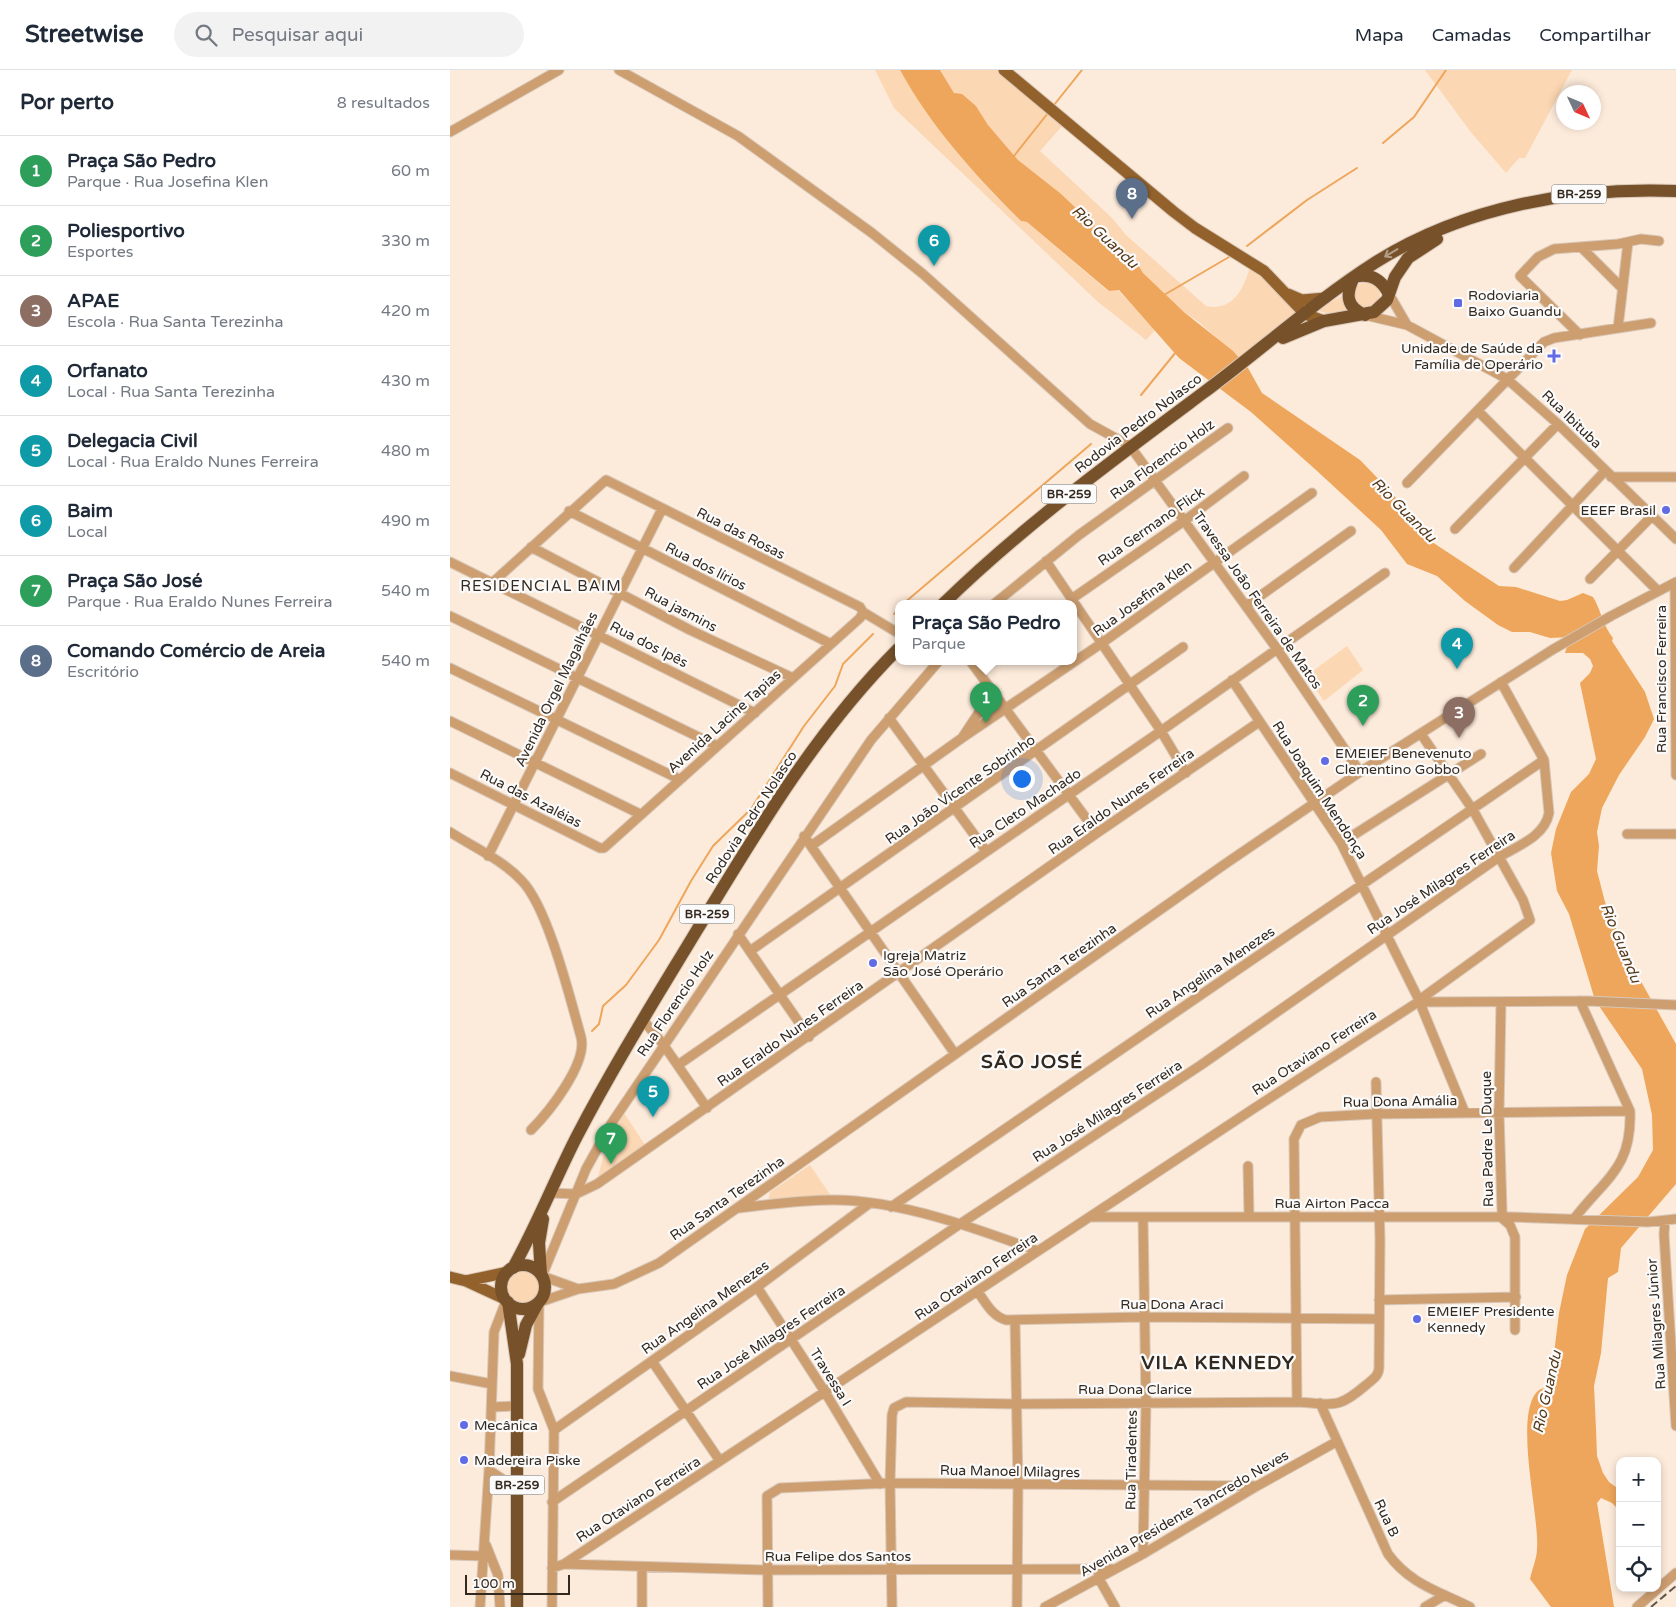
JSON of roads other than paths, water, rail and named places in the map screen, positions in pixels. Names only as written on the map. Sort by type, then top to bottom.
[{"type":"highway","name":"Rodovia Pedro Nolasco","points":[[947,600],[990,558],[1130,446],[1262,349],[1325,298],[1397,250],[1432,232],[1526,202],[1612,190],[1676,191]]},
{"type":"highway","name":"Rodovia Pedro Nolasco","points":[[1389,294],[1402,266],[1416,252],[1484,216]]},
{"type":"highway","points":[[1366,275],[1376,278],[1389,294],[1379,308],[1365,314],[1354,309],[1348,298],[1348,292],[1354,277],[1366,275]]},
{"type":"highway","name":"Rodovia Pedro Nolasco","points":[[1262,349],[1297,331],[1324,321],[1365,314]]},
{"type":"highway","name":"Rodovia Pedro Nolasco","points":[[511,1270],[578,1135],[643,1020],[776,802],[812,750],[855,697],[895,652]]},
{"type":"highway","name":"Rodovia Pedro Nolasco","points":[[542,1275],[539,1244],[549,1196]]},
{"type":"highway","points":[[525,1266],[542,1275],[545,1289],[539,1302],[526,1309],[513,1306],[506,1301],[502,1285],[511,1270],[525,1266]]},
{"type":"highway","name":"BR-259","points":[[506,1301],[517,1364],[517,1607]]},
{"type":"highway","name":"BR-259","points":[[517,1364],[526,1326],[539,1302]]},
{"type":"main road","points":[[1004,70],[1174,212],[1195,228],[1258,266],[1305,314],[1324,321]]},
{"type":"main road","points":[[1282,290],[1302,300],[1325,298]]},
{"type":"main road","points":[[466,1281],[511,1270]]},
{"type":"main road","points":[[450,1277],[466,1281],[506,1301]]},
{"type":"street","points":[[450,132],[560,70]]},
{"type":"street","points":[[619,70],[738,136],[872,233],[923,274],[1090,424],[1130,446]]},
{"type":"street","points":[[1580,335],[1520,276],[1546,252],[1563,247],[1581,247],[1641,239],[1659,241]]},
{"type":"street","points":[[1618,328],[1628,242]]},
{"type":"street","points":[[1581,247],[1622,288]]},
{"type":"street","points":[[1389,294],[1407,325]]},
{"type":"street","name":"Rua Ibituba","points":[[1365,314],[1407,325],[1507,379],[1558,424],[1676,539]]},
{"type":"street","points":[[1408,482],[1544,342],[1554,338],[1651,323]]},
{"type":"street","points":[[1478,410],[1524,460],[1658,591]]},
{"type":"street","points":[[1455,529],[1558,424]]},
{"type":"street","name":"Rua Florencio Holz","points":[[999,600],[1046,561],[1228,428]]},
{"type":"street","name":"Travessa João Ferreira de Matos","points":[[1130,446],[1216,562],[1360,772]]},
{"type":"street","points":[[1514,568],[1572,506],[1608,474],[1676,477]]},
{"type":"street","name":"Rua Germano Flick","points":[[1073,598],[1184,521],[1244,476]]},
{"type":"street","name":"Rua das Rosas","points":[[570,511],[606,480],[860,607],[863,612],[895,631]]},
{"type":"street","name":"Rua Josefina Klen","points":[[1077,661],[1312,493]]},
{"type":"street","name":"Avenida Orgel Magalhães","points":[[488,856],[662,509]]},
{"type":"street","points":[[492,583],[570,511]]},
{"type":"street","name":"Rua dos lírios","points":[[570,511],[642,550],[831,644]]},
{"type":"street","points":[[1590,579],[1652,516]]},
{"type":"street","points":[[1246,606],[1352,531]]},
{"type":"street","name":"Rua jasmins","points":[[530,547],[698,634],[794,678]]},
{"type":"street","points":[[1046,561],[1073,598]]},
{"type":"street","name":"Rua dos Ipês","points":[[450,562],[599,634],[755,713]]},
{"type":"street","name":"Rua Cleto Machado","points":[[678,1065],[1161,731],[1385,572]]},
{"type":"street","name":"Rua Santa Terezinha","points":[[539,1302],[578,1289],[614,1284],[640,1274],[738,1208],[955,1054],[1360,772],[1552,650],[1611,616],[1675,583]]},
{"type":"street","name":"Rua Francisco Ferreira","points":[[1675,583],[1676,775]]},
{"type":"street","points":[[1077,604],[1130,687],[1161,731],[1186,773]]},
{"type":"street","name":"Avenida Lacine Tapias","points":[[600,848],[610,844],[640,814],[860,618],[863,612]]},
{"type":"street","points":[[450,616],[717,746]]},
{"type":"street","name":"Rua João Vicente Sobrinho","points":[[750,951],[955,810],[1183,648]]},
{"type":"street","name":"Rua Florencio Holz","points":[[542,1275],[586,1169],[611,1124],[663,1044],[871,740],[935,665]]},
{"type":"street","points":[[973,665],[1097,833]]},
{"type":"street","name":"Rua Josefina Klen","points":[[811,846],[962,738],[1070,665]]},
{"type":"street","points":[[450,668],[679,779]]},
{"type":"street","name":"Rua Joaquim Mendonça","points":[[1232,680],[1315,803],[1363,884],[1385,936],[1420,1002],[1465,1113]]},
{"type":"street","name":"Rua José Milagres Ferreira","points":[[552,1502],[960,1224],[1201,1065],[1499,856],[1539,833],[1548,821],[1549,806],[1544,760],[1500,682]]},
{"type":"street","points":[[962,738],[993,691]]},
{"type":"street","points":[[889,718],[986,851]]},
{"type":"street","points":[[450,721],[640,814]]},
{"type":"street","name":"Rua Eraldo Nunes Ferreira","points":[[549,1196],[576,1194],[597,1184],[899,974],[1097,833],[1259,722]]},
{"type":"street","points":[[1421,734],[1473,810],[1499,856]]},
{"type":"street","points":[[1341,844],[1481,754]]},
{"type":"street","name":"Rua Angelina Menezes","points":[[891,1207],[1544,760]]},
{"type":"street","name":"Rua das Azaléias","points":[[450,773],[600,848]]},
{"type":"street","points":[[450,832],[515,874],[532,893],[546,923],[583,1045],[575,1067],[549,1111],[531,1130]]},
{"type":"street","points":[[1627,834],[1676,834]]},
{"type":"street","points":[[804,836],[955,1054]]},
{"type":"street","name":"Rua Otaviano Ferreira","points":[[552,1568],[564,1564],[1038,1251],[1420,1002],[1527,924],[1530,915],[1499,856]]},
{"type":"street","points":[[738,934],[809,1037]]},
{"type":"street","points":[[1420,1002],[1584,1001],[1676,1005]]},
{"type":"street","points":[[1574,1219],[1620,1164],[1627,1148],[1631,1130],[1630,1111],[1584,1001]]},
{"type":"street","name":"Rua Padre Le Duque","points":[[1501,1003],[1499,1113],[1502,1218],[1510,1225],[1516,1237],[1516,1330]]},
{"type":"street","points":[[643,1020],[663,1044],[707,1108]]},
{"type":"street","points":[[1376,1082],[1379,1216],[1378,1319]]},
{"type":"street","name":"Rua Dona Amália","points":[[1297,1216],[1294,1139],[1301,1125],[1320,1117],[1376,1114],[1630,1111]]},
{"type":"street","points":[[1248,1166],[1249,1216]]},
{"type":"street","points":[[762,1190],[764,1205]]},
{"type":"street","points":[[738,1208],[835,1200],[870,1203],[960,1224],[1038,1251]]},
{"type":"street","name":"Rua Angelina Menezes","points":[[554,1430],[757,1287],[870,1203]]},
{"type":"street","points":[[1297,1216],[1297,1402]]},
{"type":"street","name":"Rua Airton Pacca","points":[[1090,1217],[1379,1216],[1648,1222],[1676,1218]]},
{"type":"street","name":"Rua Tiradentes","points":[[1143,1217],[1146,1403],[1143,1554]]},
{"type":"street","name":"Rua Milagres Júnior","points":[[1665,1221],[1664,1234],[1673,1333],[1676,1426]]},
{"type":"street","points":[[542,1275],[578,1289]]},
{"type":"street","name":"Travessa I","points":[[757,1287],[885,1483]]},
{"type":"street","name":"Rua Dona Araci","points":[[978,1292],[998,1318],[1015,1320],[1144,1317],[1378,1319]]},
{"type":"street","points":[[1379,1300],[1516,1297]]},
{"type":"street","points":[[480,1607],[492,1407],[494,1332],[506,1301]]},
{"type":"street","points":[[539,1302],[538,1390],[554,1430],[552,1607]]},
{"type":"street","name":"Rua Dona Clarice","points":[[885,1483],[892,1415],[894,1408],[906,1402],[1016,1404],[1343,1403],[1376,1376],[1379,1367],[1378,1319]]},
{"type":"street","points":[[1015,1320],[1018,1485],[1017,1607]]},
{"type":"street","points":[[652,1361],[720,1461]]},
{"type":"street","points":[[450,1376],[492,1384]]},
{"type":"street","name":"Rua B","points":[[1320,1403],[1388,1554],[1405,1574],[1414,1580],[1470,1607]]},
{"type":"street","points":[[492,1407],[517,1406]]},
{"type":"street","name":"Avenida Presidente Tancredo Neves","points":[[1049,1606],[1336,1442]]},
{"type":"street","points":[[488,1470],[517,1489]]},
{"type":"street","points":[[885,1483],[893,1569],[892,1607]]},
{"type":"street","name":"Rua Manoel Milagres","points":[[767,1570],[767,1496],[780,1488],[885,1483],[1256,1486]]},
{"type":"street","points":[[485,1542],[498,1576],[500,1607]]},
{"type":"street","points":[[450,1554],[483,1556]]},
{"type":"street","name":"Rua Felipe dos Santos","points":[[564,1564],[642,1568],[767,1570],[1113,1569]]},
{"type":"street","points":[[642,1568],[642,1607]]},
{"type":"street","points":[[767,1570],[768,1607]]},
{"type":"street","points":[[1637,1607],[1676,1573]]},
{"type":"street","points":[[1098,1577],[1115,1607]]},
{"type":"street","points":[[1425,1607],[1445,1595]]},
{"type":"water","name":"Rio Guandu","points":[[900,70],[940,70],[954,93],[962,94],[976,106],[988,125],[1018,160],[1060,193],[1112,242],[1123,248],[1137,263],[1143,273],[1185,313],[1233,351],[1248,368],[1262,393],[1360,460],[1391,492],[1432,542],[1499,586],[1516,587],[1560,601],[1583,593],[1593,597],[1613,638],[1612,641],[1645,692],[1654,719],[1645,737],[1619,775],[1602,808],[1597,832],[1599,846],[1597,871],[1605,902],[1629,960],[1676,1044],[1676,1184],[1621,1248],[1618,1272],[1608,1278],[1601,1353],[1594,1386],[1597,1456],[1603,1473],[1609,1482],[1616,1487],[1616,1507],[1601,1498],[1597,1503],[1614,1607],[1551,1607],[1530,1579],[1537,1552],[1537,1534],[1527,1441],[1528,1419],[1531,1402],[1539,1390],[1550,1386],[1559,1313],[1567,1275],[1585,1229],[1638,1177],[1653,1150],[1652,1115],[1642,1069],[1595,1000],[1569,914],[1557,891],[1551,853],[1556,829],[1571,792],[1589,774],[1596,759],[1580,683],[1590,673],[1593,666],[1590,659],[1583,653],[1565,653],[1570,637],[1550,638],[1530,632],[1512,632],[1498,625],[1465,601],[1437,576],[1407,564],[1381,530],[1316,470],[1251,412],[1179,358],[1119,290],[1109,291],[1027,222],[1021,221],[955,150],[912,91]]},
{"type":"waterway","points":[[1054,105],[1082,70]]},
{"type":"waterway","points":[[1383,143],[1414,117],[1446,70]]},
{"type":"waterway","points":[[1014,156],[1048,113]]},
{"type":"waterway","points":[[1247,246],[1307,200],[1357,168]]},
{"type":"waterway","points":[[1164,295],[1229,257]]},
{"type":"waterway","points":[[1141,395],[1176,352]]},
{"type":"waterway","points":[[908,600],[1091,444]]},
{"type":"waterway","points":[[592,1031],[599,1024],[603,1006],[626,985],[659,940],[691,881],[713,846],[751,809],[804,726],[835,686],[843,664],[873,634]]},
{"type":"railway","points":[[1651,1607],[1676,1586]]},
{"type":"place","name":"Comando Comércio de Areia","points":[[1132,219]]},
{"type":"place","name":"Baim","points":[[934,266]]},
{"type":"place","name":"Rodoviaria Baixo Guandu","points":[[1458,303]]},
{"type":"place","name":"Unidade de Saúde da Família de Operário","points":[[1554,356]]},
{"type":"place","name":"EEEF Brasil","points":[[1666,510]]},
{"type":"place","name":"Orfanato","points":[[1457,669]]},
{"type":"place","name":"Praça São Pedro","points":[[986,723]]},
{"type":"place","name":"Poliesportivo","points":[[1363,726]]},
{"type":"place","name":"APAE","points":[[1459,738]]},
{"type":"place","name":"EMEIEF Benevenuto Clementino Gobbo","points":[[1325,761]]},
{"type":"place","name":"Igreja Matriz São José Operário","points":[[873,963]]},
{"type":"place","name":"Delegacia Civil","points":[[653,1117]]},
{"type":"place","name":"Praça São José","points":[[611,1164]]},
{"type":"place","name":"EMEIEF Presidente Kennedy","points":[[1417,1319]]},
{"type":"place","name":"Mecânica","points":[[464,1425]]},
{"type":"place","name":"Madereira Piske","points":[[464,1460]]},
{"type":"district","name":"RESIDENCIAL BAIM","points":[[541,586]]},
{"type":"district","name":"SÃO JOSÉ","points":[[1032,1061]]},
{"type":"district","name":"VILA KENNEDY","points":[[1218,1362]]}]
